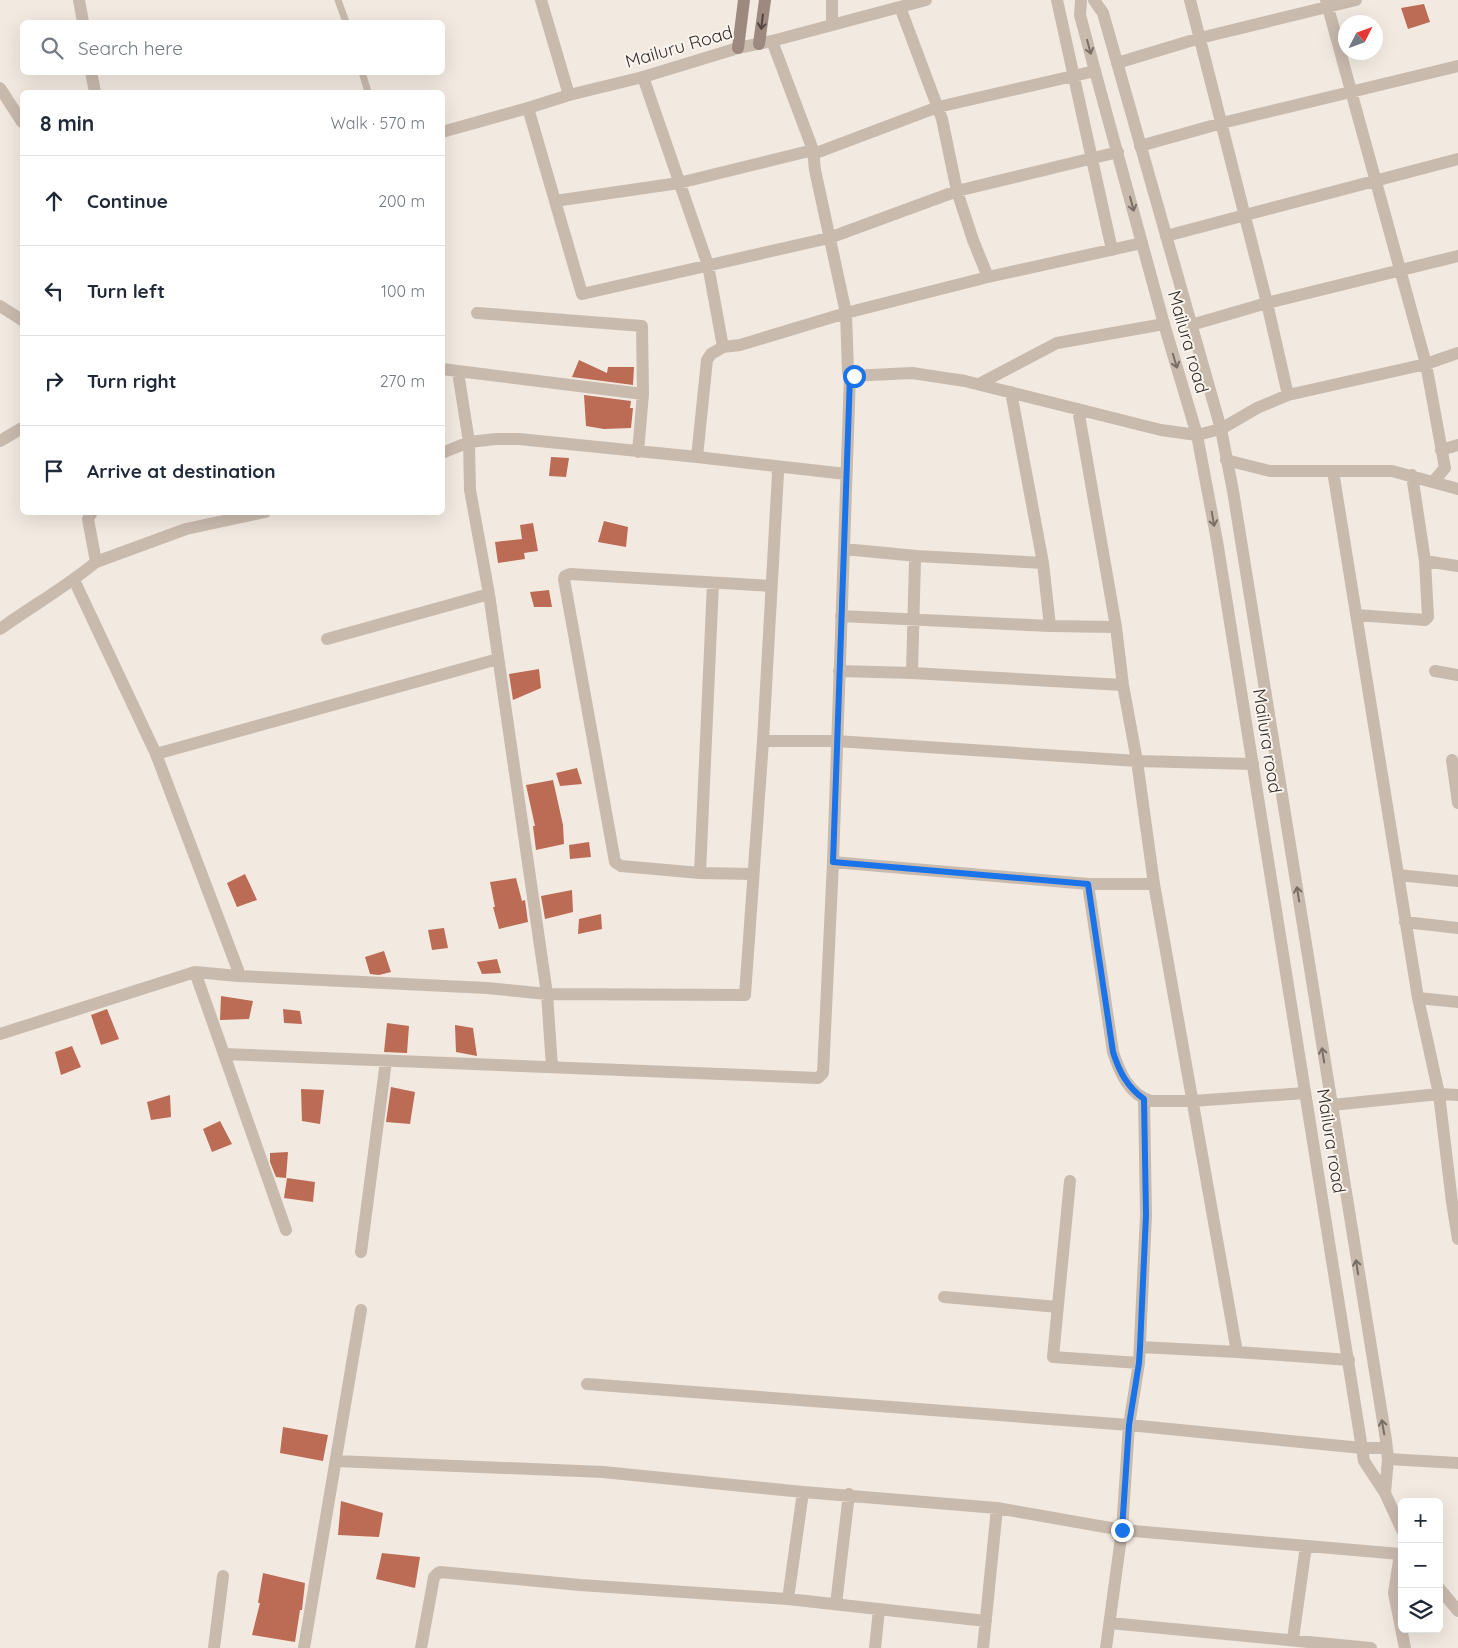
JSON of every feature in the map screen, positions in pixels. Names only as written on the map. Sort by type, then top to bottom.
[{"type":"main road","points":[[738,48],[744,0]]},
{"type":"main road","points":[[759,44],[764,0]]},
{"type":"street","points":[[79,0],[83,20]]},
{"type":"street","points":[[541,0],[569,95]]},
{"type":"street","points":[[832,0],[832,24]]},
{"type":"street","name":"Mailuru Road","points":[[445,131],[738,48],[772,41],[926,0]]},
{"type":"street","points":[[1057,0],[1112,250]]},
{"type":"street","name":"Mailura road","points":[[1081,0],[1080,15],[1164,324],[1197,435],[1217,541],[1364,1461],[1385,1493],[1398,1521]]},
{"type":"street","name":"Mailura road","points":[[1094,0],[1102,10],[1221,429],[1233,491],[1387,1453],[1385,1493]]},
{"type":"street","points":[[1190,0],[1268,303],[1288,395]]},
{"type":"street","points":[[1117,63],[1200,38],[1327,4],[1356,0]]},
{"type":"street","points":[[1327,4],[1426,364],[1445,468],[1433,482]]},
{"type":"street","points":[[900,7],[942,119],[957,191],[973,240],[988,277]]},
{"type":"street","points":[[224,1054],[820,1077],[822,1073],[833,862],[850,376],[848,372],[846,313],[815,170],[813,150],[772,41]]},
{"type":"street","points":[[1140,146],[1222,123],[1458,66]]},
{"type":"street","points":[[555,201],[679,183],[813,150],[816,153],[938,107],[1095,71]]},
{"type":"street","points":[[92,75],[95,90]]},
{"type":"street","points":[[643,76],[708,265],[723,347]]},
{"type":"street","points":[[0,88],[20,119]]},
{"type":"street","points":[[528,108],[582,294],[829,238],[957,191],[1118,152]]},
{"type":"street","points":[[1166,236],[1458,159]]},
{"type":"street","points":[[697,457],[707,360],[711,354],[723,347],[740,345],[846,313],[988,277],[1142,243]]},
{"type":"street","points":[[1191,325],[1268,303],[1458,256]]},
{"type":"street","points":[[0,306],[20,319]]},
{"type":"street","points":[[476,313],[642,326],[643,394],[638,452]]},
{"type":"street","points":[[979,384],[1057,343],[1164,324]]},
{"type":"street","points":[[850,376],[912,373],[965,380],[1161,430],[1197,435],[1221,429],[1257,408],[1288,395],[1426,364],[1458,353]]},
{"type":"street","points":[[445,370],[643,394]]},
{"type":"street","points":[[458,372],[469,442],[470,490],[489,594],[548,994],[552,1067]]},
{"type":"street","points":[[1011,392],[1043,563],[1050,626]]},
{"type":"street","points":[[1078,409],[1116,627],[1123,685],[1137,761],[1154,884],[1237,1352]]},
{"type":"street","points":[[0,441],[20,429]]},
{"type":"street","points":[[445,452],[469,442],[520,439],[846,474]]},
{"type":"street","points":[[1441,450],[1458,445]]},
{"type":"street","points":[[1226,460],[1270,471],[1392,471],[1458,489]]},
{"type":"street","points":[[0,1034],[195,972],[238,976],[487,988],[548,994],[745,995],[772,586],[778,473],[775,466]]},
{"type":"street","points":[[1333,471],[1405,922],[1418,998],[1439,1094],[1455,1202],[1458,1238]]},
{"type":"street","points":[[1356,615],[1427,619],[1425,561],[1412,475]]},
{"type":"street","points":[[90,515],[88,519],[96,562]]},
{"type":"street","points":[[0,629],[24,611],[74,580],[96,562],[186,529],[252,515]]},
{"type":"street","points":[[844,549],[917,556],[1043,563]]},
{"type":"street","points":[[912,673],[915,560],[917,556]]},
{"type":"street","points":[[1425,561],[1458,566]]},
{"type":"street","points":[[754,874],[700,873],[621,866],[615,862],[564,579],[565,576],[570,574],[772,586]]},
{"type":"street","points":[[74,580],[156,754],[238,970],[238,976]]},
{"type":"street","points":[[700,873],[713,583]]},
{"type":"street","points":[[328,639],[489,594]]},
{"type":"street","points":[[841,616],[1050,626],[1116,627]]},
{"type":"street","points":[[156,754],[498,659]]},
{"type":"street","points":[[839,671],[912,673],[1123,685]]},
{"type":"street","points":[[1435,671],[1458,675]]},
{"type":"street","points":[[763,741],[836,740],[1137,761],[1252,764]]},
{"type":"street","points":[[1452,760],[1458,803]]},
{"type":"street","points":[[833,862],[1088,884],[1154,884]]},
{"type":"street","points":[[1398,875],[1458,881]]},
{"type":"street","points":[[1088,884],[1113,1052],[1122,1075],[1128,1084],[1144,1099],[1151,1101],[1193,1101],[1305,1092]]},
{"type":"street","points":[[1405,922],[1458,928]]},
{"type":"street","points":[[195,972],[286,1230]]},
{"type":"street","points":[[1418,998],[1458,1002]]},
{"type":"street","points":[[361,1252],[386,1061]]},
{"type":"street","points":[[1332,1105],[1439,1094],[1458,1095]]},
{"type":"street","points":[[1106,1648],[1122,1530],[1129,1425],[1139,1363],[1146,1215],[1144,1099]]},
{"type":"street","points":[[1070,1182],[1053,1357],[1139,1363]]},
{"type":"street","points":[[944,1297],[1058,1307]]},
{"type":"street","points":[[304,1648],[361,1310]]},
{"type":"street","points":[[1140,1348],[1237,1352],[1349,1360]]},
{"type":"street","points":[[587,1384],[1129,1425],[1362,1448],[1458,1463]]},
{"type":"street","points":[[336,1461],[603,1472],[802,1492],[849,1494],[998,1508],[1122,1530],[1398,1554]]},
{"type":"street","points":[[788,1599],[802,1492]]},
{"type":"street","points":[[836,1604],[849,1494]]},
{"type":"street","points":[[983,1648],[998,1508]]},
{"type":"street","points":[[1293,1639],[1306,1546]]},
{"type":"street","points":[[1398,1571],[1394,1594],[1405,1648]]},
{"type":"street","points":[[421,1648],[434,1577],[438,1572],[580,1585],[788,1599],[986,1621]]},
{"type":"street","points":[[214,1648],[223,1576]]},
{"type":"street","points":[[1443,1593],[1458,1611]]},
{"type":"street","points":[[875,1648],[878,1610]]},
{"type":"street","points":[[1110,1623],[1293,1639],[1371,1648]]},
{"type":"lane","points":[[338,0],[345,20]]},
{"type":"lane","points":[[363,75],[367,90]]},
{"type":"building","points":[[1424,4],[1430,22],[1408,29],[1401,8]]},
{"type":"building","points":[[579,360],[607,373],[608,367],[634,367],[633,385],[572,377]]},
{"type":"building","points":[[584,395],[631,401],[630,408],[633,408],[631,428],[604,429],[586,426]]},
{"type":"building","points":[[551,457],[569,458],[566,477],[549,476]]},
{"type":"building","points":[[604,521],[628,527],[626,547],[598,542]]},
{"type":"building","points":[[533,523],[538,551],[524,553],[525,559],[498,563],[495,542],[522,539],[520,525]]},
{"type":"building","points":[[549,590],[552,607],[534,607],[530,592]]},
{"type":"building","points":[[539,669],[541,688],[513,700],[509,674]]},
{"type":"building","points":[[577,768],[582,784],[560,786],[556,773]]},
{"type":"building","points":[[553,780],[563,825],[564,844],[536,850],[533,826],[535,826],[526,785]]},
{"type":"building","points":[[589,842],[591,857],[570,859],[569,845]]},
{"type":"building","points":[[245,874],[257,900],[237,907],[227,883]]},
{"type":"building","points":[[516,878],[522,901],[525,900],[528,922],[499,929],[493,907],[495,907],[490,882]]},
{"type":"building","points":[[572,890],[573,912],[545,919],[541,896]]},
{"type":"building","points":[[601,914],[602,929],[578,934],[579,919]]},
{"type":"building","points":[[444,928],[448,948],[432,950],[428,930]]},
{"type":"building","points":[[384,951],[391,972],[379,975],[370,974],[365,957]]},
{"type":"building","points":[[497,959],[501,973],[482,974],[477,962]]},
{"type":"building","points":[[221,996],[253,1001],[249,1019],[220,1020]]},
{"type":"building","points":[[107,1009],[119,1039],[101,1045],[91,1015]]},
{"type":"building","points":[[283,1009],[300,1011],[302,1024],[284,1023]]},
{"type":"building","points":[[387,1023],[409,1026],[407,1053],[384,1052]]},
{"type":"building","points":[[455,1025],[473,1028],[477,1056],[456,1052]]},
{"type":"building","points":[[72,1046],[81,1067],[61,1075],[55,1052]]},
{"type":"building","points":[[391,1087],[415,1092],[410,1124],[386,1122]]},
{"type":"building","points":[[301,1089],[324,1090],[320,1124],[302,1121]]},
{"type":"building","points":[[170,1095],[171,1117],[151,1120],[147,1102]]},
{"type":"building","points":[[220,1121],[232,1144],[212,1152],[203,1129]]},
{"type":"building","points":[[288,1152],[286,1178],[276,1177],[270,1162],[270,1153]]},
{"type":"building","points":[[287,1178],[315,1182],[313,1202],[284,1198]]},
{"type":"building","points":[[283,1427],[328,1435],[323,1461],[280,1453]]},
{"type":"building","points":[[341,1501],[383,1513],[379,1537],[338,1535]]},
{"type":"building","points":[[382,1553],[420,1557],[415,1588],[376,1579]]},
{"type":"building","points":[[263,1573],[305,1583],[302,1610],[300,1610],[295,1642],[252,1635],[260,1603],[258,1603]]},
{"type":"route","points":[[854,376],[850,376],[833,862],[1088,884],[1113,1052],[1122,1075],[1138,1095],[1144,1099],[1146,1215],[1140,1348],[1129,1425],[1122,1530]]}]
